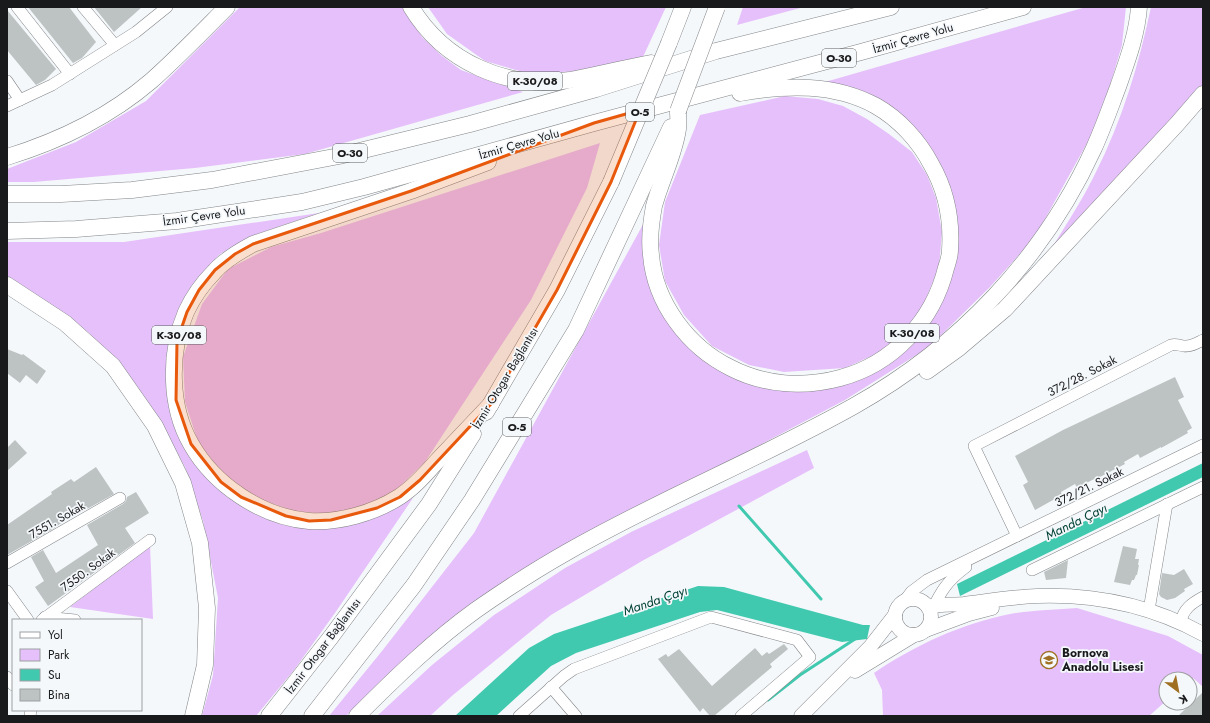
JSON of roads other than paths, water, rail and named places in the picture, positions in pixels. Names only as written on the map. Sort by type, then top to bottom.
[{"type":"highway","points":[[7,157],[37,148],[75,131],[115,108],[150,82],[227,7]]},
{"type":"highway","name":"K-30/08","points":[[411,7],[431,35],[450,52],[470,65],[526,82],[569,80],[667,60],[684,62]]},
{"type":"highway","points":[[669,43],[674,7]]},
{"type":"highway","name":"İzmir Otogar Bağlantısı","points":[[269,716],[331,637],[429,504],[491,404],[557,290],[611,182],[683,7]]},
{"type":"highway","name":"O-5","points":[[312,716],[414,585],[468,507],[576,330],[678,111],[717,7]]},
{"type":"highway","name":"O-30","points":[[7,194],[61,194],[132,190],[212,180],[331,157],[470,124],[596,89],[724,50],[891,7]]},
{"type":"highway","name":"İzmir Çevre Yolu","points":[[7,231],[76,229],[177,221],[302,202],[364,187],[1023,7]]},
{"type":"highway","points":[[357,716],[443,636],[475,611],[525,578],[570,551],[620,524],[856,405],[907,372],[940,348],[977,315],[1011,278],[1039,244],[1061,210],[1086,166],[1104,127],[1131,48],[1139,10]]},
{"type":"highway","name":"K-30/08","points":[[654,107],[751,91],[811,87],[854,97],[877,107],[895,120],[910,134],[928,158],[938,177],[946,199],[950,222],[950,252],[944,278],[937,297],[921,322],[894,351],[874,364],[852,375],[825,382],[800,384],[782,383],[739,372],[725,365],[698,347],[683,331],[672,315],[662,295],[654,273],[651,255],[651,231],[654,207],[669,164],[678,129],[678,111]]},
{"type":"highway","name":"K-30/08","points":[[856,405],[887,393],[926,372],[959,348],[1005,309],[1172,130],[1203,94]]},
{"type":"highway","name":"K-30/08","points":[[491,404],[420,480],[400,497],[377,508],[354,516],[331,520],[309,521],[286,516],[263,508],[241,497],[221,482],[204,464],[191,444],[181,422],[176,400],[174,373],[177,341],[186,312],[199,290],[214,270],[235,254],[253,244],[411,191],[594,123]]},
{"type":"highway","points":[[7,285],[65,323],[113,366],[155,426],[182,483],[200,543],[207,608],[205,665],[193,716]]},
{"type":"main road","points":[[828,688],[874,658],[920,633],[969,614],[1011,604],[1036,596]]},
{"type":"main road","points":[[931,608],[931,619],[929,625],[920,633],[908,635],[902,632],[895,622],[896,609],[905,600],[911,599],[918,599],[931,608],[997,599],[1036,596],[1071,596],[1118,602],[1149,610],[1180,622],[1203,634]]},
{"type":"main road","points":[[801,716],[870,647],[895,616]]},
{"type":"street","points":[[17,7],[70,74]]},
{"type":"street","points":[[83,7],[115,45]]},
{"type":"street","points":[[7,106],[52,85],[70,74],[136,32],[167,7]]},
{"type":"street","points":[[7,81],[20,100]]},
{"type":"street","name":"372/28. Sokak","points":[[1018,536],[974,446],[1171,345],[1175,344],[1188,346],[1202,343]]},
{"type":"street","name":"372/21. Sokak","points":[[905,600],[919,585],[1203,446]]},
{"type":"street","points":[[1032,570],[1203,487]]},
{"type":"street","name":"7551. Sokak","points":[[7,563],[120,498]]},
{"type":"street","points":[[1149,610],[1167,504]]},
{"type":"street","name":"7550. Sokak","points":[[44,619],[150,540]]},
{"type":"street","name":"372/21. Sokak","points":[[931,608],[954,576],[986,552]]},
{"type":"street","points":[[7,591],[27,619]]},
{"type":"street","points":[[1180,622],[1182,614],[1192,603],[1203,597]]},
{"type":"street","points":[[519,716],[574,669],[711,617],[797,640],[810,657],[741,716]]},
{"type":"street","points":[[552,687],[576,716]]},
{"type":"water","points":[[1203,463],[1203,477],[960,596],[957,584]]},
{"type":"water","points":[[698,586],[724,587],[863,625],[870,625],[867,639],[842,642],[717,610],[700,612],[576,653],[551,666],[496,716],[455,716],[529,648],[554,634]]},
{"type":"waterway","points":[[739,506],[821,599]]},
{"type":"waterway","points":[[768,700],[800,675],[855,639]]},
{"type":"place","name":"Bornova Anadolu Lisesi","points":[[1049,660]]},
{"type":"water label","name":"Manda Çayı","points":[[1076,521]]},
{"type":"water label","name":"Manda Çayı","points":[[655,600]]}]
